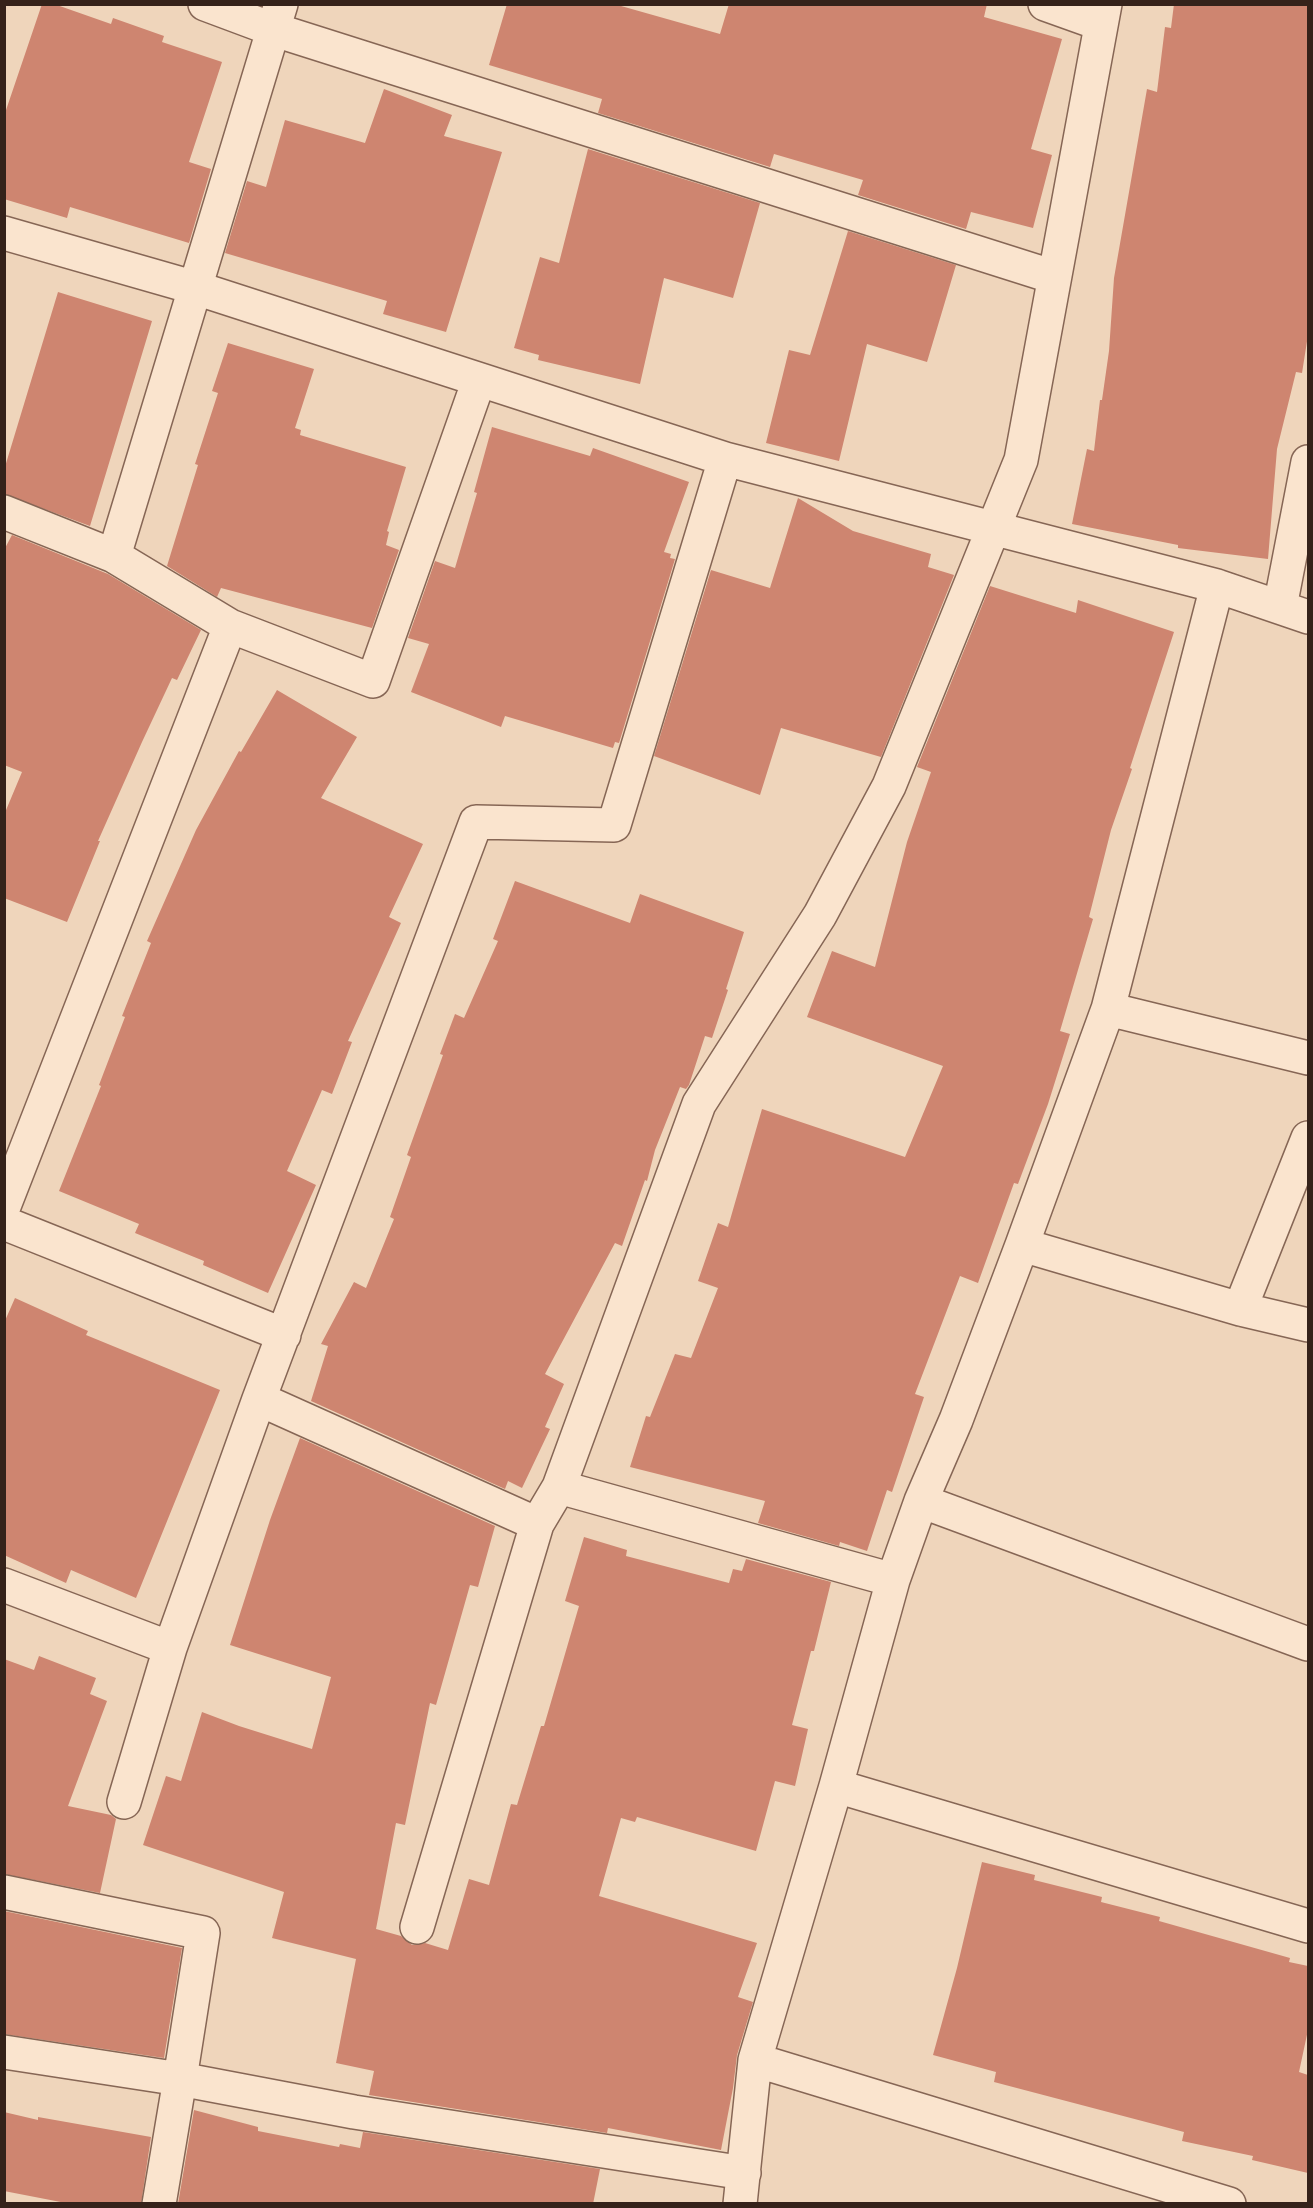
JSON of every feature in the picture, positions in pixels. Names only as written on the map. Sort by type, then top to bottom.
[{"type":"street","points":[[206,4],[276,17],[1054,277]]},
{"type":"street","points":[[417,1927],[537,1524],[559,1486],[699,1104],[820,915],[890,786],[1021,460],[1103,14],[1045,4]]},
{"type":"street","points":[[114,556],[276,17]]},
{"type":"street","points":[[4,233],[196,288],[725,459],[1217,586],[1294,612],[1308,462]]},
{"type":"street","points":[[4,512],[114,556],[230,626],[373,681],[479,380]]},
{"type":"street","points":[[124,1802],[171,1648],[259,1399],[476,822],[614,825],[725,459]]},
{"type":"street","points":[[4,2052],[180,2079],[742,2188],[755,2060],[836,1786],[893,1580],[921,1501],[956,1420],[1022,1245],[1108,1009],[1217,586]]},
{"type":"street","points":[[4,1206],[230,626]]},
{"type":"street","points":[[1108,1009],[1308,1058]]},
{"type":"street","points":[[1240,1309],[1308,1138]]},
{"type":"street","points":[[4,1224],[284,1335]]},
{"type":"street","points":[[1022,1245],[1240,1309],[1308,1325]]},
{"type":"street","points":[[259,1399],[537,1524]]},
{"type":"street","points":[[559,1486],[893,1580]]},
{"type":"street","points":[[921,1501],[1308,1644]]},
{"type":"street","points":[[4,1585],[171,1648]]},
{"type":"street","points":[[836,1786],[1308,1926]]},
{"type":"street","points":[[4,1892],[203,1934],[159,2204]]},
{"type":"street","points":[[755,2060],[1229,2204]]},
{"type":"building","points":[[42,4],[54,4],[111,24],[113,18],[164,36],[162,42],[222,62],[189,162],[211,169],[189,243],[70,207],[67,218],[4,199],[4,116]]},
{"type":"building","points":[[507,4],[614,4],[720,34],[729,4],[987,4],[984,17],[1062,39],[1031,149],[1052,155],[1033,228],[971,212],[966,229],[858,195],[863,180],[774,154],[770,167],[598,113],[602,99],[489,65]]},
{"type":"building","points":[[1174,4],[1308,4],[1308,335],[1302,373],[1296,372],[1277,449],[1268,559],[1178,548],[1178,545],[1072,524],[1087,449],[1094,451],[1109,351],[1114,278],[1147,89],[1157,92],[1165,27],[1171,28]]},
{"type":"building","points":[[384,89],[452,115],[444,136],[502,152],[446,332],[383,314],[387,301],[225,253],[247,181],[266,187],[285,120],[365,143]]},
{"type":"building","points":[[588,149],[760,203],[733,298],[664,278],[640,384],[538,360],[539,355],[514,348],[540,257],[559,263]]},
{"type":"building","points":[[848,231],[956,265],[927,362],[867,344],[839,461],[766,443],[789,350],[810,355]]},
{"type":"building","points":[[58,292],[152,321],[90,526],[4,494],[4,470]]},
{"type":"building","points":[[228,343],[314,369],[295,428],[301,430],[300,435],[406,467],[387,531],[389,532],[386,545],[399,550],[372,628],[221,588],[217,597],[167,566],[198,465],[195,464],[218,393],[212,391]]},
{"type":"building","points":[[492,427],[590,456],[593,448],[689,482],[664,552],[671,554],[670,558],[675,559],[619,743],[615,742],[613,748],[505,716],[501,727],[411,692],[429,644],[408,638],[435,561],[455,568],[477,493],[474,492]]},
{"type":"building","points":[[798,498],[853,531],[931,554],[928,567],[954,575],[881,757],[781,728],[760,795],[654,756],[711,570],[770,588]]},
{"type":"building","points":[[12,535],[108,574],[201,630],[177,680],[172,678],[142,742],[98,841],[100,841],[67,922],[4,898],[4,815],[22,772],[4,765],[4,550]]},
{"type":"building","points":[[990,586],[1076,613],[1078,600],[1174,632],[1111,830],[1089,917],[1093,919],[1060,1031],[1070,1034],[1048,1104],[1018,1184],[1014,1183],[978,1283],[960,1276],[915,1394],[924,1397],[892,1492],[887,1490],[867,1551],[840,1542],[839,1546],[758,1523],[765,1501],[630,1467],[646,1416],[650,1417],[675,1354],[691,1358],[718,1288],[698,1281],[718,1223],[728,1227],[762,1109],[905,1157],[943,1066],[807,1017],[832,951],[875,967],[907,842],[931,772],[917,767]]},
{"type":"building","points":[[277,690],[357,737],[321,798],[423,844],[389,917],[401,923],[348,1041],[352,1042],[332,1094],[322,1090],[287,1171],[316,1185],[268,1293],[203,1265],[204,1261],[135,1233],[139,1224],[59,1191],[101,1086],[99,1085],[125,1017],[122,1016],[151,943],[147,941],[196,830],[239,751],[241,752]]},
{"type":"building","points":[[515,881],[630,923],[640,894],[744,932],[712,1038],[705,1036],[689,1085],[686,1089],[680,1087],[655,1150],[647,1181],[645,1180],[622,1246],[615,1243],[545,1374],[564,1384],[545,1427],[550,1429],[522,1488],[508,1481],[505,1489],[311,1401],[328,1346],[321,1344],[354,1282],[366,1288],[394,1219],[390,1217],[411,1157],[407,1155],[443,1055],[440,1054],[455,1014],[464,1018],[498,941],[493,939]]},
{"type":"building","points":[[15,1298],[88,1331],[86,1335],[220,1390],[136,1598],[71,1570],[66,1583],[4,1555],[4,1323]]},
{"type":"building","points":[[300,1438],[495,1526],[478,1587],[470,1585],[436,1705],[430,1703],[405,1825],[396,1823],[376,1929],[401,1936],[412,1945],[425,1943],[448,1950],[469,1879],[489,1885],[511,1804],[517,1805],[541,1726],[544,1726],[579,1606],[565,1601],[584,1537],[627,1550],[626,1556],[729,1583],[733,1569],[742,1571],[746,1559],[831,1582],[792,1725],[808,1729],[795,1786],[775,1781],[756,1851],[637,1817],[635,1822],[621,1818],[599,1896],[757,1943],[738,1997],[753,2002],[737,2055],[721,2150],[608,2128],[607,2133],[369,2095],[374,2071],[336,2063],[356,1959],[272,1938],[284,1892],[143,1845],[166,1776],[181,1781],[202,1712],[312,1749],[331,1677],[230,1645],[270,1520]]},
{"type":"building","points":[[39,1656],[96,1678],[90,1694],[107,1701],[68,1806],[111,1815],[116,1819],[100,1893],[4,1874],[4,1659],[34,1670]]},
{"type":"building","points":[[982,1862],[1035,1875],[1034,1880],[1102,1897],[1101,1902],[1160,1917],[1159,1921],[1290,1958],[1289,1962],[1308,1966],[1308,2030],[1299,2072],[1308,2075],[1308,2173],[1252,2160],[1253,2156],[1182,2141],[1184,2132],[994,2082],[996,2072],[933,2055],[957,1968]]},
{"type":"building","points":[[4,1911],[182,1948],[164,2058],[4,2034]]},
{"type":"building","points":[[194,2110],[258,2127],[258,2131],[339,2147],[340,2144],[360,2148],[363,2132],[600,2169],[593,2204],[178,2204]]},
{"type":"building","points":[[4,2112],[38,2120],[38,2117],[151,2137],[141,2204],[71,2204],[4,2191]]}]
